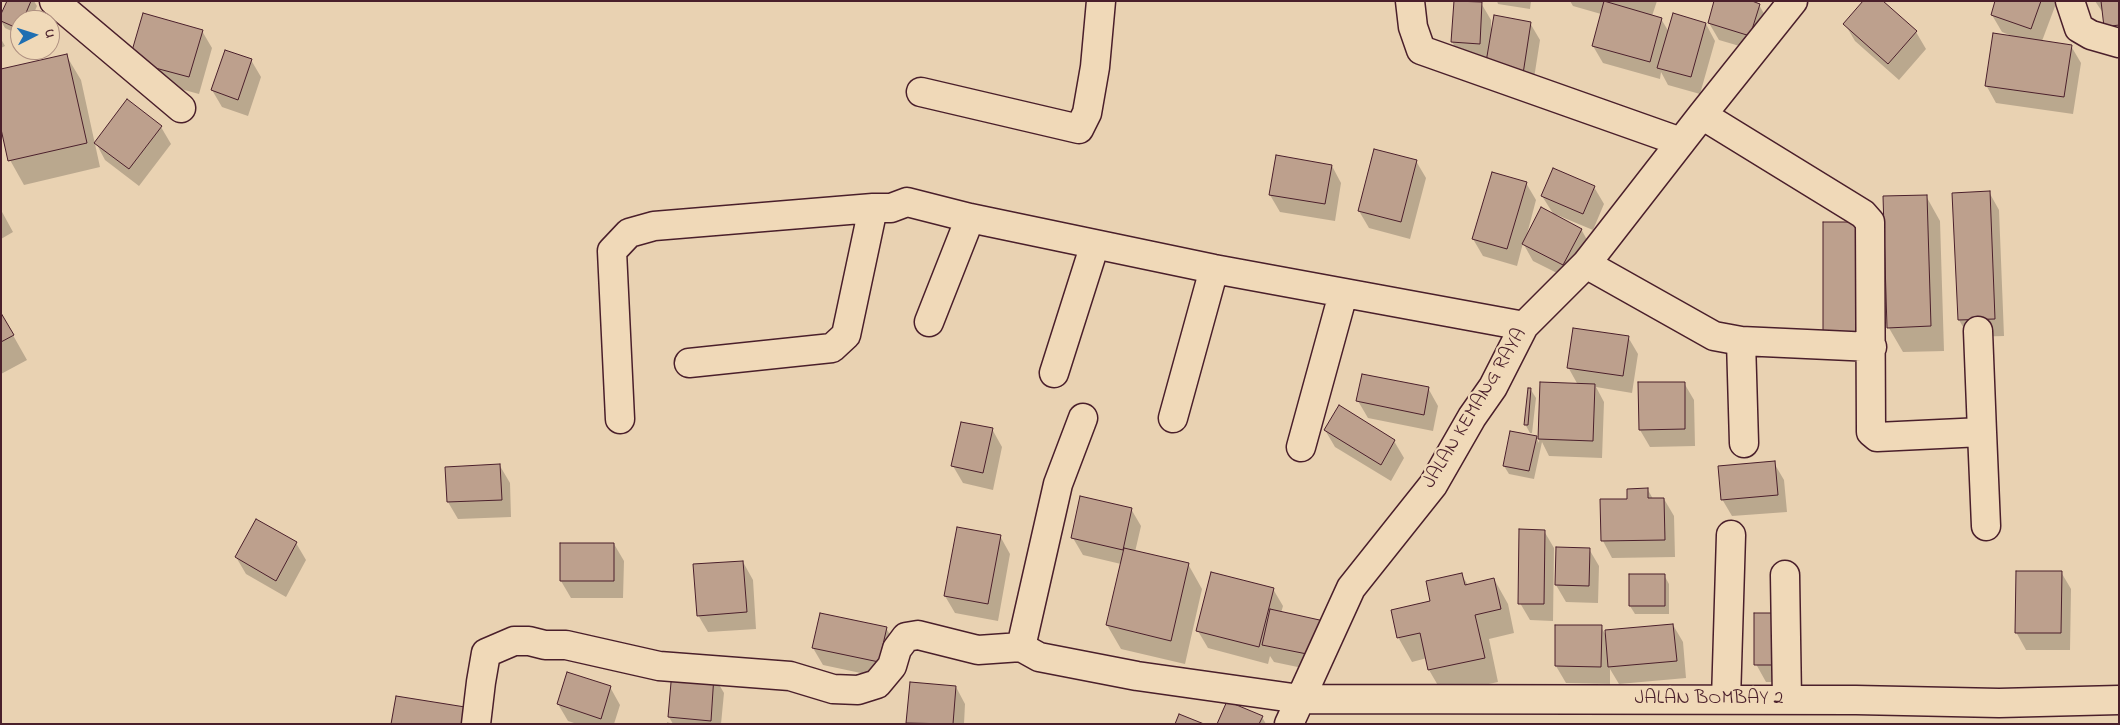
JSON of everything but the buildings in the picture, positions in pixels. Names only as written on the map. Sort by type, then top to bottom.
[{"type":"street","points":[[54,1],[181,108]]},
{"type":"street","points":[[921,92],[1079,129],[1087,113],[1095,67],[1101,1]]},
{"type":"street","points":[[1410,1],[1413,28],[1421,50],[1681,142]]},
{"type":"street","name":"JALAN KEMANG RAYA","points":[[1289,724],[1351,588],[1433,485],[1472,417],[1493,387],[1524,326],[1586,264],[1793,1]]},
{"type":"street","points":[[2070,1],[2078,28],[2091,35],[2119,43]]},
{"type":"street","points":[[1702,115],[1863,214],[1870,222],[1871,432],[1877,437],[1982,432]]},
{"type":"street","points":[[620,419],[612,251],[629,233],[654,226],[892,208],[907,202],[970,218],[1214,270],[1524,326]]},
{"type":"street","points":[[689,363],[832,348],[846,335],[873,208]]},
{"type":"street","points":[[929,322],[970,218]]},
{"type":"street","points":[[1054,373],[1095,244]]},
{"type":"street","points":[[1586,264],[1714,336],[1741,341],[1872,347]]},
{"type":"street","points":[[1173,418],[1214,270]]},
{"type":"street","points":[[1301,448],[1342,294]]},
{"type":"street","points":[[1978,331],[1986,526]]},
{"type":"street","points":[[1741,341],[1744,443]]},
{"type":"street","points":[[476,724],[480,682],[486,653],[514,641],[529,641],[545,645],[566,645],[659,666],[790,676],[833,689],[858,690],[876,684],[892,666],[896,649],[906,637],[918,635],[978,650],[1021,647],[1058,484],[1083,418]]},
{"type":"street","points":[[1726,700],[1731,535]]},
{"type":"street","points":[[1785,575],[1787,700]]},
{"type":"street","name":"JALAN BOMBAY 2","points":[[1021,647],[1039,657],[1137,676],[1300,699],[1787,700],[1999,703],[2119,700]]}]
